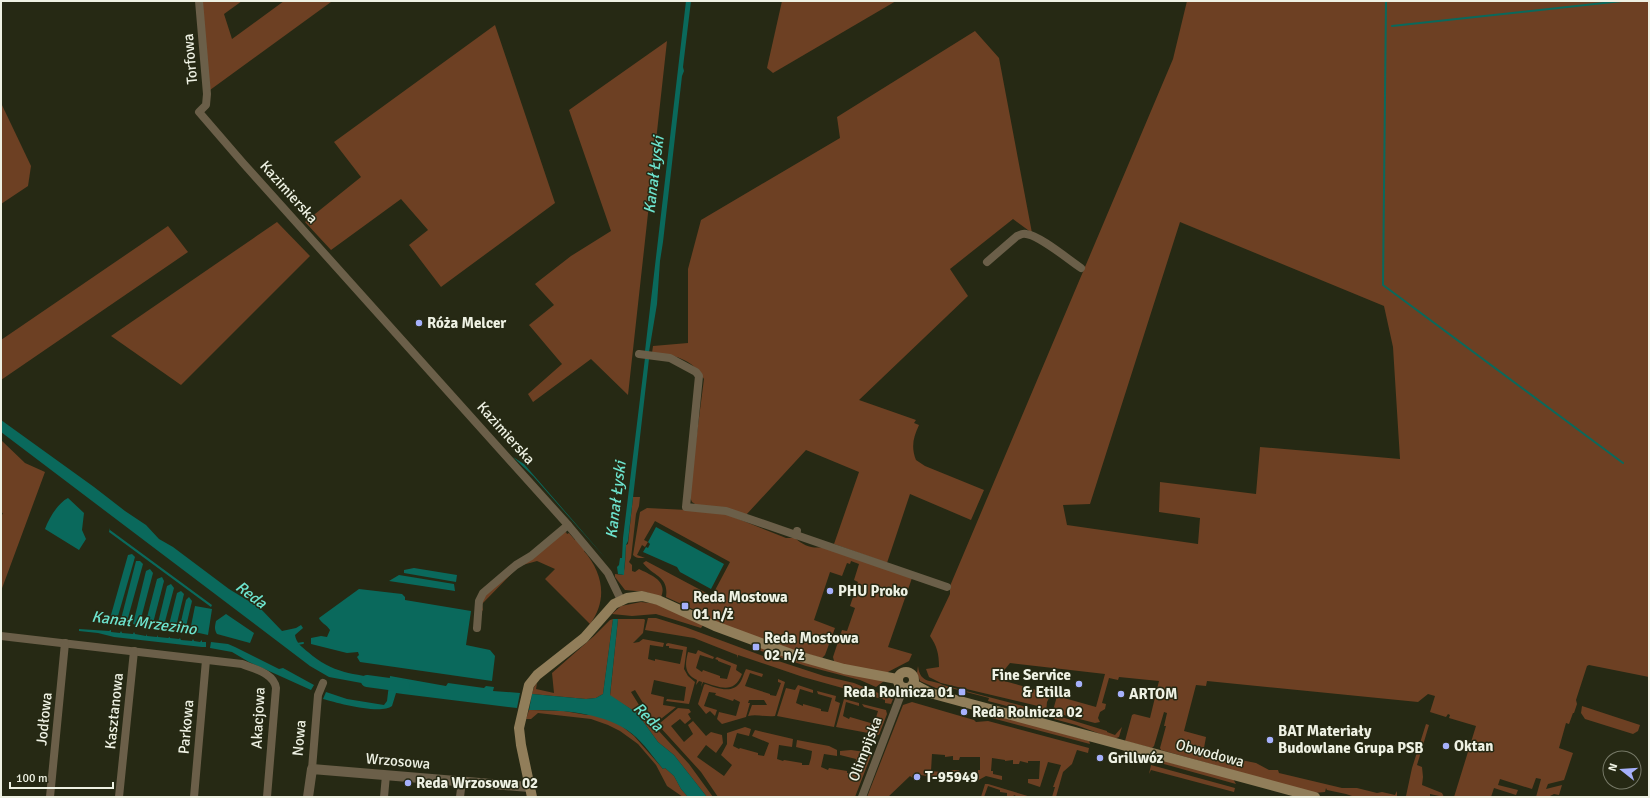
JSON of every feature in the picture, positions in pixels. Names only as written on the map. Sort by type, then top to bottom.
[{"type":"main road","points":[[530,792],[519,728],[527,690],[537,675],[584,638],[614,604],[621,600],[635,596],[650,597],[734,633],[791,654],[844,669],[897,679]]},
{"type":"main road","points":[[902,673],[909,673],[913,676],[913,684],[909,688],[903,689],[898,685],[897,679],[902,673]]},
{"type":"main road","name":"Obwodowa","points":[[913,684],[930,693],[1315,797]]},
{"type":"street","name":"Torfowa","points":[[199,1],[207,94],[206,105],[199,112]]},
{"type":"street","name":"Kazimierska","points":[[199,112],[243,164],[568,525],[608,573],[621,600]]},
{"type":"street","points":[[987,262],[1017,236],[1027,234],[1046,244],[1081,268]]},
{"type":"street","points":[[639,354],[670,358],[696,372],[699,376],[686,507],[726,511],[797,533],[947,587]]},
{"type":"street","points":[[477,628],[479,601],[483,593],[516,565],[531,556],[568,525]]},
{"type":"street","name":"Akacjowa","points":[[1,636],[242,664],[272,677],[276,688],[267,797]]},
{"type":"street","name":"Jodłowa","points":[[50,797],[65,643]]},
{"type":"street","name":"Kasztanowa","points":[[119,797],[134,652]]},
{"type":"street","name":"Parkowa","points":[[194,797],[206,660]]},
{"type":"street","name":"Nowa","points":[[308,797],[318,695],[323,683]]},
{"type":"street","name":"Olimpijska","points":[[862,797],[903,689]]},
{"type":"street","name":"Wrzosowa","points":[[312,768],[462,781],[530,792]]},
{"type":"street","points":[[384,797],[386,775]]},
{"type":"street","points":[[460,797],[462,781]]},
{"type":"shaded area","points":[[202,1],[242,1],[224,14],[232,39],[284,1],[331,2],[210,90]]},
{"type":"shaded area","points":[[782,1],[896,1],[773,73],[767,68]]},
{"type":"shaded area","points":[[1187,1],[1649,1],[1649,677],[1589,665],[1587,666],[1576,700],[1577,704],[1574,713],[1569,724],[1566,723],[1559,748],[1573,753],[1564,780],[1548,784],[1546,789],[1562,785],[1559,795],[1554,794],[1548,797],[1536,797],[1541,779],[1536,778],[1532,789],[1500,779],[1498,785],[1518,790],[1516,795],[1494,788],[1491,797],[1454,797],[1476,726],[1449,718],[1450,715],[1448,714],[1446,717],[1430,712],[1435,696],[1428,694],[1418,702],[1207,681],[1206,686],[1196,685],[1184,731],[1206,737],[1204,748],[1211,750],[1211,756],[1215,757],[1218,754],[1221,756],[1256,763],[1269,770],[1278,770],[1279,773],[1342,788],[1357,788],[1377,793],[1382,792],[1395,795],[1397,791],[1397,797],[1355,797],[1327,790],[1326,788],[1325,792],[1314,793],[1161,750],[1160,748],[1166,726],[1164,726],[1167,713],[1164,712],[1154,746],[1152,748],[1125,741],[1132,715],[1134,714],[1150,718],[1159,681],[1119,677],[1118,680],[1109,678],[1102,703],[1106,704],[1105,709],[1100,712],[1098,718],[1100,722],[1095,723],[1056,713],[1055,715],[1107,731],[1115,735],[1122,727],[1119,737],[1114,739],[1076,725],[1054,719],[1052,714],[1057,696],[1096,707],[1105,674],[1010,663],[997,679],[1051,694],[1047,702],[1046,713],[1041,715],[988,701],[989,698],[951,688],[936,688],[920,681],[917,673],[918,666],[919,672],[924,679],[1042,711],[1042,707],[941,683],[929,677],[926,669],[939,667],[937,650],[930,636],[950,594],[950,586],[1173,59]],"holes":[[[1180,222],[1384,306],[1393,347],[1400,459],[1260,447],[1256,494],[1160,482],[1159,512],[1200,518],[1198,544],[1067,525],[1063,505],[1090,504]]]},
{"type":"shaded area","points":[[495,25],[555,203],[441,287],[409,245],[428,230],[401,199],[331,250],[305,222],[361,177],[334,142]]},
{"type":"shaded area","points":[[975,31],[999,58],[1032,233],[1013,219],[950,269],[968,296],[859,400],[916,420],[914,423],[919,425],[913,442],[916,460],[925,466],[984,490],[971,520],[910,494],[887,563],[834,544],[859,472],[806,450],[746,515],[698,506],[692,502],[689,495],[704,379],[694,367],[682,359],[675,356],[652,353],[653,346],[688,343],[688,269],[701,220],[840,138],[837,117]]},
{"type":"shaded area","points":[[667,41],[628,395],[591,359],[533,402],[528,394],[562,364],[529,325],[554,305],[535,284],[571,256],[611,231],[569,110]]},
{"type":"shaded area","points":[[1,103],[31,166],[28,186],[1,204]]},
{"type":"shaded area","points":[[277,222],[310,256],[181,385],[111,336]]},
{"type":"shaded area","points":[[168,226],[188,252],[1,380],[1,340]]},
{"type":"shaded area","points":[[1,440],[25,463],[45,472],[1,591],[1,515],[3,514],[1,511]]},
{"type":"shaded area","points":[[633,497],[640,497],[636,514],[631,558],[629,562],[632,565],[632,571],[635,572],[639,569],[657,579],[663,591],[661,597],[646,592],[625,590],[615,577],[615,574],[623,575],[624,572],[626,545],[628,544]]},
{"type":"shaded area","points":[[647,508],[726,514],[786,538],[795,538],[808,546],[816,548],[824,547],[912,578],[888,647],[912,654],[909,661],[886,673],[837,664],[834,661],[833,657],[842,630],[847,631],[855,608],[850,606],[858,582],[854,580],[859,564],[851,561],[850,564],[847,563],[842,576],[830,572],[814,620],[835,628],[825,655],[822,658],[781,647],[709,619],[710,617],[666,597],[666,590],[663,581],[660,577],[647,568],[643,563],[646,561],[712,596],[730,562],[655,521],[644,540],[648,542],[645,547],[642,545],[637,555],[645,558],[634,556],[640,512]]},
{"type":"shaded area","points":[[566,532],[567,534],[569,533],[575,540],[576,539],[585,550],[584,551],[599,577],[601,596],[596,615],[590,624],[545,579],[555,569],[537,561],[519,566],[482,604],[483,610],[482,611],[480,609],[481,602],[485,594],[519,565],[536,555],[557,535]]},
{"type":"shaded area","points":[[641,602],[658,604],[703,625],[701,628],[656,614],[632,616],[612,614],[621,606]]},
{"type":"shaded area","points":[[648,618],[656,618],[685,627],[763,656],[824,676],[854,683],[893,699],[891,704],[885,703],[885,700],[882,699],[803,677],[738,655],[737,658],[737,655],[694,638],[645,630]]},
{"type":"shaded area","points":[[613,619],[603,694],[596,698],[586,699],[532,694],[537,683],[536,689],[554,693],[552,673],[610,620]]},
{"type":"shaded area","points":[[618,619],[645,620],[643,633],[633,643],[639,642],[643,639],[664,643],[663,647],[650,645],[648,659],[680,664],[683,650],[669,648],[666,644],[668,643],[687,647],[684,669],[688,676],[695,682],[689,704],[666,701],[667,699],[684,701],[686,687],[654,680],[651,694],[664,697],[663,705],[676,707],[657,722],[654,721],[635,690],[631,692],[647,718],[689,764],[713,797],[707,797],[674,755],[658,742],[637,713],[610,696]]},
{"type":"shaded area","points":[[760,647],[884,681],[876,687],[860,680],[806,666],[758,650]]},
{"type":"shaded area","points":[[698,650],[714,657],[713,659],[700,655],[696,668],[702,672],[703,670],[720,676],[720,678],[727,679],[731,666],[715,659],[717,657],[737,665],[736,670],[742,674],[739,681],[735,685],[726,688],[703,682],[701,687],[702,682],[699,681],[696,685],[697,680],[688,672],[686,668],[686,661],[688,652],[696,654]]},
{"type":"shaded area","points":[[746,669],[763,674],[762,677],[750,673],[745,686],[770,695],[776,696],[781,683],[778,682],[778,679],[785,682],[775,716],[748,716],[752,705],[767,705],[764,700],[749,700],[748,703],[750,703],[746,717],[722,724],[717,719],[719,712],[736,716],[740,702],[709,692],[704,706],[717,710],[715,716],[710,711],[706,714],[698,704],[704,685],[724,689],[734,688],[741,681]]},
{"type":"shaded area","points":[[798,685],[813,690],[813,693],[800,689],[796,703],[803,706],[803,704],[828,712],[832,698],[818,694],[817,691],[836,696],[835,701],[840,703],[834,727],[777,716],[786,688],[795,690]]},
{"type":"shaded area","points":[[844,699],[859,703],[859,706],[846,702],[843,716],[849,719],[850,717],[874,724],[878,711],[864,707],[862,704],[886,710],[887,714],[879,735],[836,727]]},
{"type":"shaded area","points":[[912,702],[974,720],[976,722],[988,721],[1089,748],[1088,753],[1077,750],[1072,764],[1063,772],[1056,797],[1052,797],[1055,787],[1053,787],[1061,765],[1048,762],[1040,787],[1028,783],[1028,779],[1039,779],[1040,761],[1028,761],[1028,763],[1020,761],[1019,764],[1013,764],[1013,760],[1005,761],[992,758],[991,771],[993,771],[993,774],[1002,776],[1002,780],[986,776],[975,782],[968,781],[968,774],[978,773],[978,770],[980,770],[980,757],[960,757],[959,760],[953,760],[953,756],[945,757],[945,755],[932,754],[931,771],[942,772],[942,778],[920,775],[919,779],[919,776],[915,775],[914,779],[910,776],[888,797],[867,797],[903,705]]},
{"type":"shaded area","points":[[1582,706],[1640,725],[1638,731],[1633,734],[1585,719],[1581,713]]},
{"type":"shaded area","points":[[678,708],[689,709],[691,712],[688,714],[691,719],[685,724],[680,719],[671,726],[684,742],[693,734],[688,725],[693,721],[706,736],[711,732],[722,735],[723,743],[716,753],[706,745],[697,757],[724,776],[732,765],[721,755],[727,744],[727,733],[745,727],[751,729],[749,736],[737,733],[733,746],[764,756],[769,743],[752,736],[755,730],[793,739],[792,747],[779,745],[777,759],[802,763],[802,765],[809,765],[812,751],[796,747],[797,740],[829,746],[837,750],[837,756],[824,754],[821,767],[828,770],[829,768],[847,771],[847,773],[854,773],[856,759],[840,755],[840,751],[851,750],[872,753],[855,797],[718,797],[701,772],[660,727],[660,723]]},
{"type":"shaded area","points":[[529,710],[564,711],[587,715],[603,711],[634,736],[663,769],[665,768],[674,776],[681,789],[688,797],[683,797],[667,786],[656,765],[638,744],[620,731],[591,719],[538,713],[531,719],[526,719]]},
{"type":"shaded area","points":[[972,711],[985,711],[1089,741],[1090,744],[988,717],[977,717]]},
{"type":"shaded area","points":[[1426,724],[1429,725],[1417,765],[1422,767],[1422,785],[1442,793],[1444,797],[1430,794],[1430,797],[1406,796],[1412,768]]},
{"type":"shaded area","points":[[1157,759],[1233,779],[1236,784],[1153,761]]},
{"type":"shaded area","points":[[1151,765],[1235,788],[1234,792],[1151,770],[1149,774]]},
{"type":"shaded area","points":[[952,770],[959,770],[960,774],[966,772],[965,781],[945,778],[945,771],[950,773]]},
{"type":"shaded area","points":[[985,784],[1031,797],[1018,797],[1014,795],[1013,797],[1007,797],[1007,793],[1000,792],[1000,790],[988,786],[984,797],[981,797]]},
{"type":"water","points":[[686,1],[691,1],[683,67],[684,71],[682,76],[660,261],[657,304],[649,352],[645,351]]},
{"type":"water","points":[[645,358],[649,359],[628,541],[626,545],[624,575],[618,574],[617,567],[619,565],[620,558],[622,558],[623,538]]},
{"type":"water","points":[[1,420],[146,525],[159,539],[173,547],[229,589],[260,608],[282,631],[296,628],[301,625],[303,628],[295,635],[298,643],[317,659],[335,669],[344,672],[384,678],[383,687],[329,677],[310,666],[1,432]]},
{"type":"water","points":[[513,457],[524,464],[608,561],[533,476]]},
{"type":"water","points":[[68,498],[84,513],[82,530],[86,539],[79,550],[45,529],[54,511],[64,500]]},
{"type":"water","points":[[656,527],[724,564],[711,589],[680,572],[677,567],[643,552],[646,547],[648,548],[650,544],[648,542]]},
{"type":"water","points":[[110,528],[110,530],[212,605],[211,607],[109,532]]},
{"type":"water","points":[[132,554],[135,557],[116,623],[109,622],[128,555]]},
{"type":"water","points":[[136,561],[140,561],[143,564],[126,625],[120,623]]},
{"type":"water","points":[[414,568],[457,575],[456,582],[404,573],[404,570]]},
{"type":"water","points":[[150,569],[153,573],[139,626],[133,624],[146,571]]},
{"type":"water","points":[[399,575],[454,584],[455,591],[389,581]]},
{"type":"water","points":[[162,577],[164,581],[152,627],[145,625],[157,579]]},
{"type":"water","points":[[171,584],[174,588],[163,629],[157,627],[167,586]]},
{"type":"water","points":[[359,589],[402,594],[405,597],[405,600],[471,611],[466,645],[490,650],[495,656],[492,681],[360,662],[357,657],[359,655],[358,652],[347,653],[311,644],[311,638],[321,636],[327,637],[330,630],[319,618]]},
{"type":"water","points":[[181,591],[184,594],[175,631],[168,629],[177,593]]},
{"type":"water","points":[[189,597],[192,601],[185,631],[179,630],[186,600]]},
{"type":"water","points":[[195,606],[212,609],[208,635],[190,631]]},
{"type":"water","points":[[226,614],[254,633],[250,643],[217,634],[215,629],[216,621]]},
{"type":"water","points":[[613,619],[618,619],[610,695],[637,713],[658,742],[674,755],[707,797],[688,797],[681,789],[674,776],[665,768],[663,769],[637,738],[616,724],[605,719],[580,713],[529,710],[532,694],[586,699],[596,698],[603,694]]},
{"type":"water","points":[[79,629],[111,630],[111,632],[120,633],[121,631],[122,633],[133,634],[134,632],[135,634],[146,636],[146,634],[147,636],[157,637],[158,635],[158,637],[180,638],[181,640],[192,641],[193,639],[194,641],[200,642],[202,640],[202,642],[206,642],[206,647],[114,637],[98,633],[79,631]]},
{"type":"water","points":[[211,642],[228,644],[279,669],[283,668],[314,685],[311,690],[249,662],[232,652],[210,648]]},
{"type":"water","points":[[390,676],[446,686],[448,683],[484,688],[486,686],[494,687],[493,691],[520,693],[517,708],[396,693],[392,706],[379,709],[369,709],[323,699],[326,692],[347,699],[384,705],[387,701]]},
{"type":"waterway","points":[[1386,1],[1383,285],[1623,463]]},
{"type":"waterway","points":[[1392,26],[1622,1]]},
{"type":"waterway","points":[[297,644],[303,643]]},
{"type":"waterway","name":"Reda","points":[[367,681],[404,686]]},
{"type":"place","name":"Róża Melcer","points":[[419,323]]},
{"type":"place","name":"PHU Proko","points":[[830,591]]},
{"type":"place","name":"Reda Mostowa 01 n/ż","points":[[685,606]]},
{"type":"place","name":"Reda Mostowa 02 n/ż","points":[[756,647]]},
{"type":"place","name":"Fine Service & Etilla","points":[[1079,684]]},
{"type":"place","name":"Reda Rolnicza 01","points":[[962,692]]},
{"type":"place","name":"ARTOM","points":[[1121,694]]},
{"type":"place","name":"Reda Rolnicza 02","points":[[964,712]]},
{"type":"place","name":"BAT Materiały Budowlane Grupa PSB","points":[[1270,740]]},
{"type":"place","name":"Oktan","points":[[1446,746]]},
{"type":"place","name":"Grillwóz","points":[[1100,758]]},
{"type":"place","name":"T-95949","points":[[917,777]]},
{"type":"place","name":"Reda Wrzosowa 02","points":[[408,783]]},
{"type":"water label","name":"Kanał Łyski","points":[[654,175]]},
{"type":"water label","name":"Kanał Łyski","points":[[616,500]]},
{"type":"water label","name":"Kanał Mrzezino","points":[[144,623]]}]
